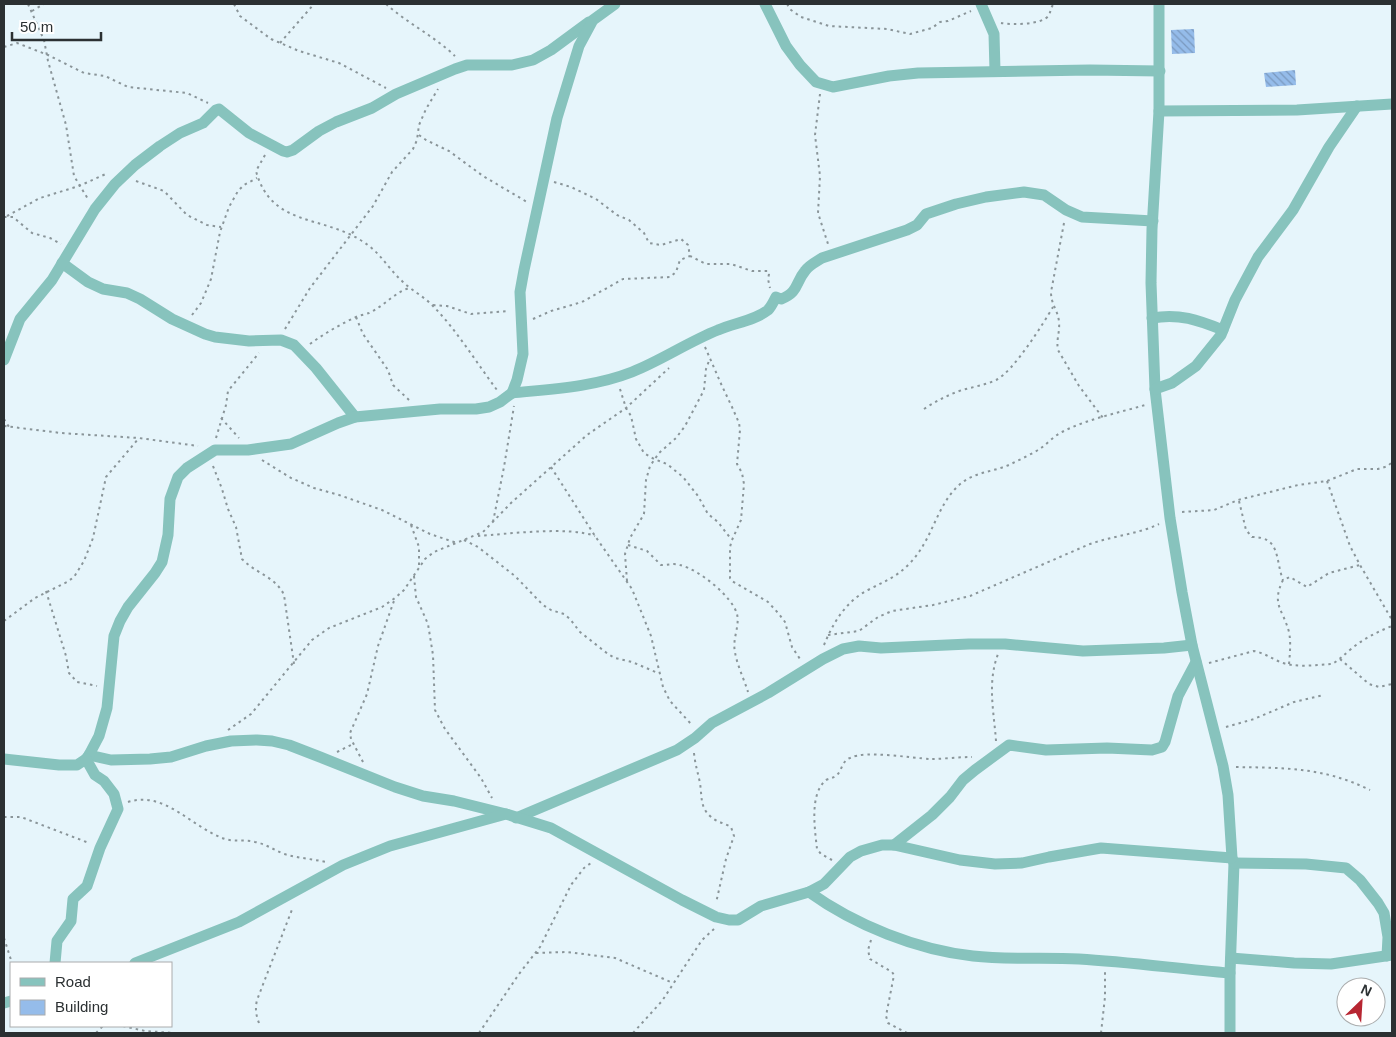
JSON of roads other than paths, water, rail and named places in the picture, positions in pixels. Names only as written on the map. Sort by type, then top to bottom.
[{"type":"street","points":[[765,4],[786,46],[816,82],[834,87],[889,76],[918,73],[1160,71]]},
{"type":"street","points":[[1159,4],[1160,111],[1151,283],[1155,389],[1170,516],[1192,645],[1223,766],[1228,795],[1233,860],[1230,1033]]},
{"type":"street","points":[[4,360],[20,319],[48,285],[95,209],[126,173],[160,146],[202,123],[214,111],[218,109],[249,133],[287,152],[336,122],[372,108],[396,94],[467,65],[512,65],[532,60],[552,50],[610,5]]},
{"type":"street","points":[[982,7],[994,34],[995,71]]},
{"type":"street","points":[[511,395],[517,380],[523,354],[520,292],[530,235],[538,208],[567,80],[579,46],[593,20]]},
{"type":"street","points":[[1160,111],[1297,110],[1392,104]]},
{"type":"street","points":[[1155,389],[1172,382],[1196,366],[1223,330],[1232,306],[1258,257],[1293,210],[1329,147],[1357,106]]},
{"type":"street","points":[[4,759],[77,765],[88,757],[104,720],[109,696],[114,636],[128,607],[162,562],[168,535],[170,499],[174,486],[178,477],[187,468],[212,451],[248,450],[291,444],[355,417],[440,409],[489,407],[511,395],[581,385],[633,372],[718,330],[768,310],[776,297],[789,296],[793,292],[804,272],[812,264],[832,254],[907,230],[917,224],[926,214],[956,204],[1019,192],[1036,193],[1051,198],[1066,210],[1082,217],[1153,221]]},
{"type":"street","points":[[62,264],[88,282],[103,289],[127,293],[186,326],[215,337],[250,341],[272,340],[287,342],[296,347],[316,368],[355,417]]},
{"type":"street","points":[[1152,318],[1174,315],[1194,319],[1223,330]]},
{"type":"street","points":[[138,962],[240,922],[343,865],[390,846],[506,815],[677,750],[712,723],[843,649],[859,646],[881,648],[941,644],[1005,644],[1083,651],[1192,645]]},
{"type":"street","points":[[894,845],[932,815],[950,797],[963,780],[1009,745],[1046,750],[1158,749],[1165,742],[1178,696],[1197,664]]},
{"type":"street","points":[[88,757],[111,760],[150,759],[171,757],[206,746],[231,741],[272,741],[424,796],[454,801],[550,828],[712,915],[729,920],[738,920],[761,906],[809,892],[824,884],[850,857],[861,851],[882,845],[894,845],[960,860],[995,864],[1022,863],[1100,848],[1346,868],[1360,880],[1384,913],[1389,955],[1331,964],[1231,958]]},
{"type":"street","points":[[55,962],[57,941],[71,921],[73,899],[87,886],[100,848],[118,809],[110,787],[95,775],[88,757]]},
{"type":"street","points":[[809,892],[820,900],[874,928],[916,944],[952,954],[1067,958],[1171,966],[1230,973]]}]
